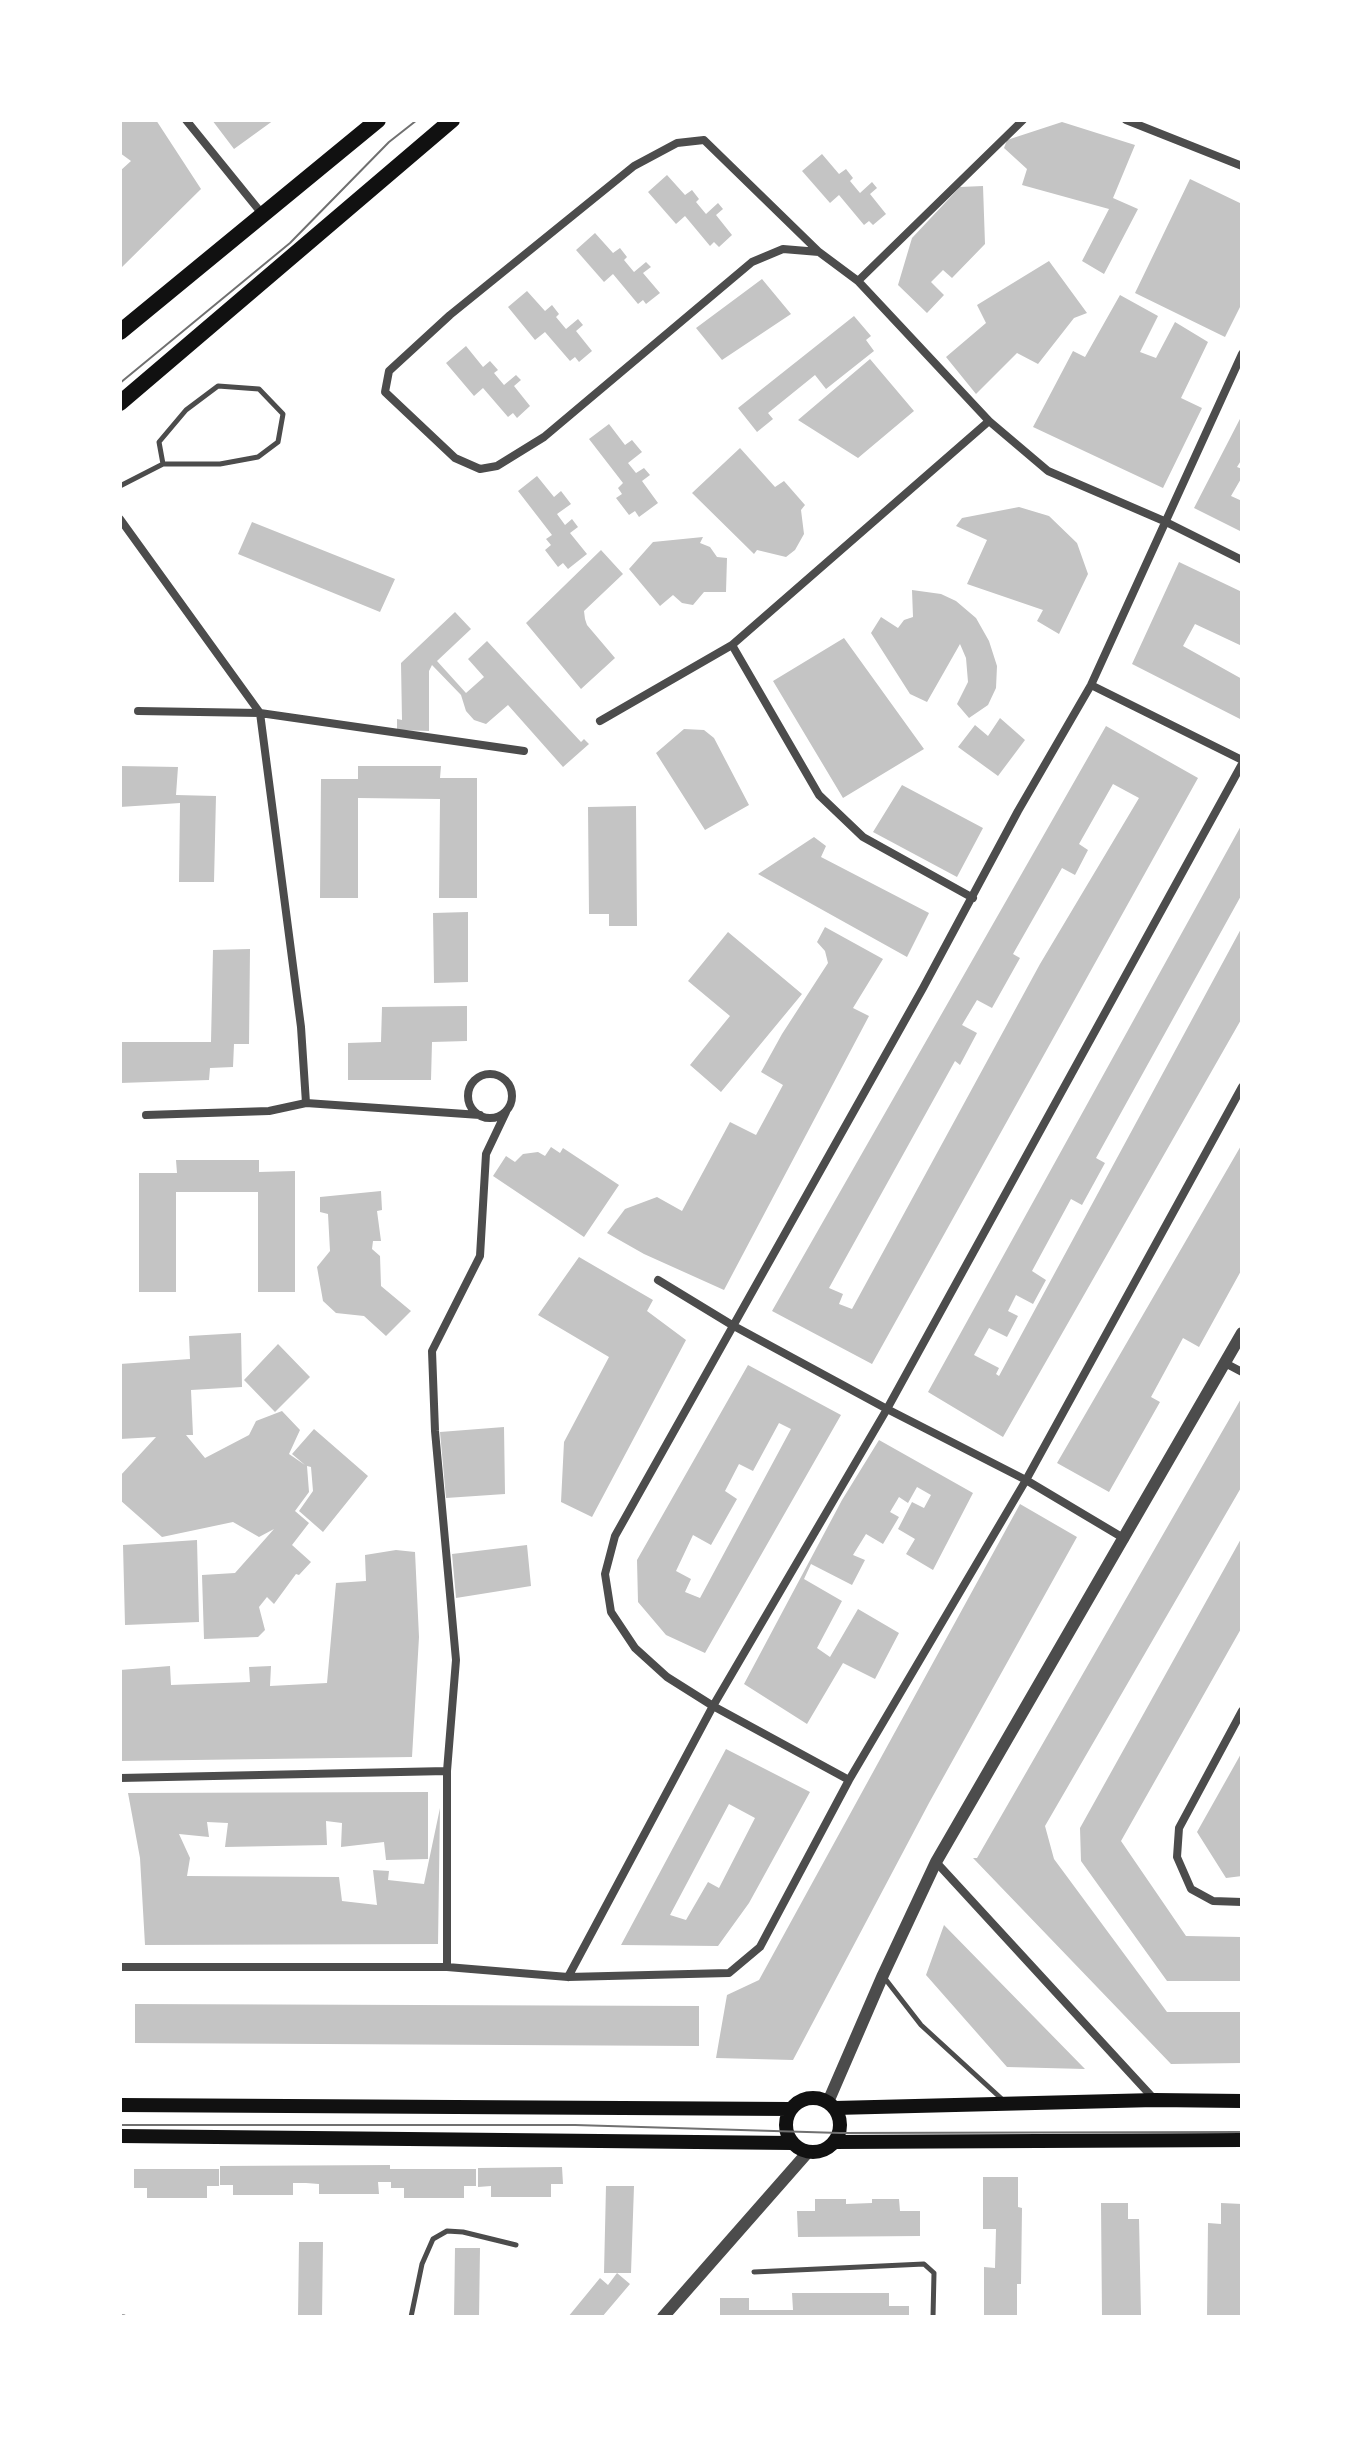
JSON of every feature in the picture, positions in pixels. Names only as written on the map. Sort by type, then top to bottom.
[{"type":"main road","points":[[120,332],[378,120]]},
{"type":"main road","points":[[120,403],[452,120]]},
{"type":"main road","points":[[120,2105],[790,2109],[812,2097],[832,2105],[1242,2101]]},
{"type":"main road","points":[[832,2105],[840,2124],[834,2142]]},
{"type":"main road","points":[[790,2109],[787,2135],[792,2143],[808,2152],[818,2152],[834,2142],[1242,2140]]},
{"type":"main road","points":[[120,2136],[792,2143]]},
{"type":"street","points":[[186,120],[263,215]]},
{"type":"street","points":[[858,281],[1023,120]]},
{"type":"street","points":[[1126,120],[1242,166]]},
{"type":"street","points":[[819,252],[783,249],[752,262],[544,437],[497,466],[480,469],[455,458],[385,392],[389,371],[450,315],[634,166],[677,143],[704,140],[819,252],[858,281],[989,421],[1048,471],[1164,521],[1242,560]]},
{"type":"street","points":[[849,1780],[713,1706],[667,1677],[635,1648],[611,1612],[605,1574],[615,1536],[1091,685],[1164,521],[1239,367],[1242,354]]},
{"type":"street","points":[[600,721],[732,645],[989,421]]},
{"type":"street","points":[[120,519],[260,713],[301,1027],[306,1103]]},
{"type":"street","points":[[732,645],[819,795],[863,837],[973,898]]},
{"type":"street","points":[[568,1977],[713,1706],[887,1409],[1242,762],[1091,685]]},
{"type":"street","points":[[138,711],[260,713],[524,751]]},
{"type":"street","points":[[447,1967],[447,1771],[456,1660],[435,1431],[432,1351],[480,1256],[486,1154],[512,1098],[509,1084],[504,1078],[490,1073],[477,1078],[468,1090],[470,1105],[480,1115]]},
{"type":"street","points":[[120,1967],[447,1967],[568,1977],[729,1973],[760,1947],[849,1780],[1026,1480],[1242,1087]]},
{"type":"street","points":[[146,1115],[269,1111],[306,1103],[494,1118],[506,1112]]},
{"type":"street","points":[[658,1280],[732,1325],[1026,1480],[1125,1539]]},
{"type":"street","points":[[832,2105],[883,1975],[936,1862],[1242,1333]]},
{"type":"street","points":[[1225,1363],[1242,1372]]},
{"type":"street","points":[[1242,1711],[1179,1828],[1177,1857],[1191,1889],[1213,1901],[1242,1902]]},
{"type":"street","points":[[120,1778],[447,1771]]},
{"type":"street","points":[[936,1862],[1155,2100]]},
{"type":"street","points":[[663,2317],[808,2152]]},
{"type":"lane","points":[[120,486],[163,464],[220,464],[258,457],[278,442],[283,414],[259,389],[218,386],[186,410],[159,442],[163,464]]},
{"type":"lane","points":[[883,1975],[921,2025],[1007,2104]]},
{"type":"lane","points":[[411,2317],[422,2264],[433,2239],[447,2231],[463,2232],[516,2245]]},
{"type":"lane","points":[[754,2272],[924,2264],[934,2273],[933,2317]]},
{"type":"building","points":[[120,120],[156,120],[201,189],[120,269],[120,171],[131,161],[120,153]]},
{"type":"building","points":[[212,120],[274,120],[234,149]]},
{"type":"building","points":[[1062,122],[1135,145],[1113,198],[1138,209],[1104,274],[1082,261],[1109,209],[1022,185],[1027,169],[1004,148],[1007,140]]},
{"type":"building","points":[[822,154],[839,174],[846,169],[853,178],[850,181],[860,193],[872,182],[877,188],[870,194],[886,214],[873,225],[869,221],[864,225],[839,195],[830,203],[802,171]]},
{"type":"building","points":[[667,175],[685,195],[692,190],[699,199],[696,202],[706,214],[718,203],[723,209],[716,215],[732,235],[719,247],[714,242],[710,246],[685,216],[676,224],[648,192]]},
{"type":"building","points":[[1190,179],[1242,204],[1242,303],[1225,337],[1135,293]]},
{"type":"building","points":[[983,186],[985,244],[952,278],[943,270],[931,282],[944,295],[927,313],[898,285],[912,238],[960,187]]},
{"type":"building","points":[[595,233],[613,253],[620,248],[627,257],[624,260],[634,272],[646,262],[651,267],[643,273],[660,293],[646,304],[643,300],[638,304],[613,274],[604,282],[576,250]]},
{"type":"building","points":[[1049,261],[1087,313],[1074,318],[1038,364],[1017,353],[976,394],[946,357],[986,323],[977,305]]},
{"type":"building","points":[[762,279],[791,314],[722,360],[696,328]]},
{"type":"building","points":[[527,291],[545,311],[552,305],[559,314],[556,317],[566,329],[578,319],[583,325],[576,331],[592,351],[579,362],[575,357],[570,361],[545,332],[535,340],[508,307]]},
{"type":"building","points":[[1120,295],[1158,316],[1140,352],[1156,358],[1175,322],[1208,342],[1181,398],[1202,408],[1163,488],[1033,427],[1073,351],[1085,357]]},
{"type":"building","points":[[854,316],[871,336],[866,340],[874,351],[826,389],[815,375],[768,413],[773,419],[757,432],[738,408]]},
{"type":"building","points":[[466,346],[483,367],[490,361],[498,370],[494,373],[504,385],[516,375],[521,380],[514,386],[530,406],[517,418],[513,413],[508,417],[483,388],[474,396],[446,363]]},
{"type":"building","points":[[870,359],[914,411],[858,458],[798,420]]},
{"type":"building","points":[[1242,415],[1242,459],[1237,467],[1242,469],[1242,477],[1231,496],[1242,501],[1242,532],[1194,508]]},
{"type":"building","points":[[609,424],[625,445],[632,440],[642,452],[628,463],[636,473],[644,468],[650,475],[642,481],[658,503],[639,517],[635,511],[629,515],[616,498],[622,494],[618,488],[623,483],[589,439]]},
{"type":"building","points":[[740,448],[775,487],[784,481],[805,505],[801,510],[804,534],[795,550],[786,557],[757,550],[754,554],[692,493]]},
{"type":"building","points":[[537,476],[554,497],[561,491],[571,504],[557,514],[565,525],[572,519],[578,527],[570,533],[587,554],[568,569],[563,563],[558,567],[545,550],[551,545],[546,539],[552,535],[518,491]]},
{"type":"building","points":[[1019,507],[1049,516],[1077,543],[1088,574],[1059,634],[1037,621],[1043,610],[967,584],[987,540],[956,526],[962,518]]},
{"type":"building","points":[[252,522],[395,579],[380,612],[238,554]]},
{"type":"building","points":[[703,537],[700,543],[710,547],[717,557],[727,558],[726,592],[704,592],[693,605],[682,603],[673,595],[660,606],[629,569],[653,542]]},
{"type":"building","points":[[601,550],[623,574],[584,611],[585,619],[615,658],[581,689],[526,623]]},
{"type":"building","points":[[1179,562],[1242,592],[1242,646],[1195,624],[1183,646],[1242,679],[1242,720],[1132,664]]},
{"type":"building","points":[[912,590],[941,594],[956,601],[976,618],[989,641],[997,666],[996,688],[988,705],[969,718],[957,704],[968,682],[966,658],[960,644],[927,702],[910,694],[871,633],[881,617],[898,628],[904,620],[913,617]]},
{"type":"building","points":[[455,612],[471,629],[437,661],[466,693],[484,677],[468,659],[487,641],[581,742],[584,739],[589,744],[563,767],[508,705],[486,724],[474,720],[466,711],[461,695],[432,665],[429,671],[429,731],[397,730],[397,719],[402,720],[401,663]]},
{"type":"building","points":[[844,638],[924,749],[843,798],[773,681]]},
{"type":"building","points":[[1000,718],[1025,740],[998,776],[958,747],[975,725],[988,736]]},
{"type":"building","points":[[1106,726],[1198,778],[872,1364],[772,1311]],"holes":[[[1113,784],[1139,798],[1040,964],[852,1309],[839,1304],[843,1294],[829,1288],[955,1061],[960,1065],[977,1033],[962,1025],[977,1000],[992,1008],[1020,958],[1013,954],[1062,868],[1075,875],[1088,850],[1079,844]]]},
{"type":"building","points":[[684,729],[704,730],[714,738],[749,805],[705,830],[656,753]]},
{"type":"building","points":[[120,766],[178,767],[176,795],[216,796],[214,882],[179,882],[180,803],[120,807]]},
{"type":"building","points":[[358,766],[441,766],[440,778],[477,778],[477,898],[439,898],[440,799],[358,798],[358,898],[320,898],[321,779],[358,779]]},
{"type":"building","points":[[902,785],[983,828],[957,877],[873,832]]},
{"type":"building","points":[[636,806],[637,926],[609,926],[609,914],[589,914],[588,807]]},
{"type":"building","points":[[1242,824],[1242,894],[1096,1158],[1105,1163],[1082,1205],[1071,1199],[1032,1271],[1046,1280],[1033,1304],[1016,1295],[1008,1311],[1018,1316],[1007,1337],[989,1328],[974,1355],[999,1368],[996,1374],[999,1376],[1242,927],[1242,1018],[1003,1437],[928,1392]]},
{"type":"building","points":[[814,837],[826,846],[821,857],[929,913],[907,957],[758,874]]},
{"type":"building","points":[[468,912],[468,982],[434,983],[433,913]]},
{"type":"building","points":[[825,927],[883,959],[853,1008],[869,1016],[724,1290],[644,1254],[607,1233],[625,1209],[657,1197],[682,1211],[730,1122],[756,1135],[783,1085],[761,1072],[828,963],[825,951],[817,942]]},
{"type":"building","points":[[728,932],[802,994],[721,1092],[690,1065],[730,1016],[688,981]]},
{"type":"building","points":[[250,949],[249,1044],[234,1044],[233,1067],[210,1068],[209,1080],[120,1083],[120,1042],[211,1042],[213,950]]},
{"type":"building","points":[[467,1006],[467,1041],[432,1042],[431,1080],[348,1080],[348,1043],[381,1042],[382,1007]]},
{"type":"building","points":[[1242,1144],[1242,1269],[1199,1347],[1183,1338],[1151,1397],[1160,1402],[1109,1492],[1057,1463]]},
{"type":"building","points":[[551,1147],[560,1153],[563,1148],[619,1185],[584,1237],[493,1176],[506,1156],[515,1162],[523,1154],[538,1152],[545,1156]]},
{"type":"building","points":[[176,1160],[259,1160],[259,1172],[295,1171],[295,1292],[258,1292],[258,1192],[176,1192],[176,1292],[139,1292],[139,1173],[177,1173]]},
{"type":"building","points":[[381,1191],[382,1210],[377,1211],[381,1241],[373,1241],[372,1249],[380,1256],[381,1286],[411,1311],[386,1336],[364,1316],[336,1313],[323,1301],[317,1267],[330,1251],[328,1214],[320,1212],[320,1197]]},
{"type":"building","points":[[579,1257],[653,1300],[647,1311],[686,1340],[592,1517],[561,1502],[564,1442],[609,1357],[538,1315]]},
{"type":"building","points":[[241,1333],[242,1387],[191,1390],[193,1435],[186,1435],[205,1458],[249,1435],[256,1421],[282,1411],[300,1430],[289,1454],[305,1465],[292,1454],[314,1429],[368,1476],[323,1532],[299,1511],[313,1491],[311,1467],[307,1466],[309,1492],[295,1511],[309,1523],[292,1545],[311,1562],[299,1575],[296,1574],[274,1604],[267,1597],[259,1607],[265,1630],[258,1637],[204,1639],[202,1575],[235,1573],[274,1529],[259,1537],[233,1522],[162,1537],[120,1500],[120,1476],[156,1437],[120,1439],[120,1364],[190,1359],[189,1336]]},
{"type":"building","points":[[278,1344],[310,1377],[275,1412],[244,1380]]},
{"type":"building","points":[[748,1365],[841,1415],[705,1653],[666,1635],[638,1602],[637,1560]],"holes":[[[779,1423],[791,1429],[700,1598],[685,1592],[691,1579],[676,1571],[693,1535],[711,1545],[737,1499],[725,1491],[739,1464],[753,1471]]]},
{"type":"building","points":[[1242,1397],[1242,1486],[1045,1826],[1054,1859],[1167,2012],[1242,2012],[1242,2063],[1171,2064],[973,1858],[977,1858]]},
{"type":"building","points":[[504,1427],[505,1494],[446,1498],[440,1432]]},
{"type":"building","points":[[879,1440],[973,1493],[933,1570],[906,1554],[915,1539],[898,1529],[912,1502],[924,1508],[931,1495],[917,1487],[908,1503],[899,1497],[890,1512],[899,1517],[883,1544],[866,1534],[853,1555],[865,1560],[852,1585],[811,1564],[804,1579],[842,1601],[817,1648],[830,1657],[858,1609],[899,1633],[875,1679],[843,1663],[807,1724],[744,1684],[842,1500]]},
{"type":"building","points":[[1020,1504],[1077,1537],[929,1803],[793,2060],[716,2058],[727,1995],[759,1980]]},
{"type":"building","points":[[1242,1537],[1242,1627],[1121,1841],[1186,1936],[1242,1937],[1242,1981],[1167,1981],[1081,1861],[1080,1828]]},
{"type":"building","points":[[197,1540],[199,1622],[125,1625],[123,1545]]},
{"type":"building","points":[[527,1545],[531,1586],[456,1598],[452,1554]]},
{"type":"building","points":[[396,1550],[415,1552],[419,1637],[412,1757],[120,1761],[120,1670],[170,1666],[171,1685],[250,1682],[249,1667],[271,1666],[270,1686],[327,1683],[336,1583],[366,1581],[365,1555]]},
{"type":"building","points":[[726,1749],[810,1792],[749,1903],[718,1946],[621,1945]],"holes":[[[729,1804],[755,1818],[719,1888],[708,1882],[686,1920],[670,1915]]]},
{"type":"building","points":[[1242,1752],[1242,1876],[1226,1878],[1197,1832]]},
{"type":"building","points":[[428,1792],[428,1859],[386,1860],[384,1842],[341,1847],[342,1823],[326,1821],[327,1845],[225,1847],[228,1823],[207,1822],[209,1837],[179,1834],[190,1858],[187,1876],[339,1877],[342,1901],[377,1905],[373,1870],[389,1871],[388,1880],[424,1884],[440,1808],[438,1944],[145,1945],[140,1858],[128,1793]]},
{"type":"building","points":[[944,1925],[1085,2069],[1007,2067],[926,1975]]},
{"type":"building","points":[[135,2004],[699,2006],[699,2046],[135,2043]]},
{"type":"building","points":[[390,2165],[390,2169],[476,2169],[476,2186],[464,2186],[464,2198],[404,2198],[404,2188],[391,2188],[391,2182],[378,2182],[379,2194],[319,2194],[319,2184],[293,2183],[293,2195],[233,2195],[233,2185],[220,2185],[220,2166]]},
{"type":"building","points":[[562,2167],[563,2184],[551,2184],[551,2197],[491,2197],[491,2186],[478,2187],[478,2168]]},
{"type":"building","points":[[134,2169],[219,2169],[219,2186],[207,2186],[207,2198],[147,2198],[147,2188],[134,2188]]},
{"type":"building","points":[[983,2177],[1018,2177],[1018,2207],[1022,2208],[1021,2284],[1017,2284],[1017,2317],[984,2317],[984,2267],[995,2268],[996,2229],[983,2229]]},
{"type":"building","points":[[606,2186],[634,2186],[631,2273],[604,2273]]},
{"type":"building","points":[[815,2199],[846,2199],[846,2204],[872,2203],[872,2199],[899,2199],[900,2211],[920,2211],[920,2236],[798,2237],[797,2211],[815,2211]]},
{"type":"building","points":[[1101,2203],[1128,2203],[1128,2219],[1139,2219],[1141,2315],[1102,2317]]},
{"type":"building","points":[[1221,2203],[1242,2204],[1242,2317],[1207,2317],[1208,2223],[1221,2224]]},
{"type":"building","points":[[299,2242],[323,2242],[322,2317],[298,2317]]},
{"type":"building","points":[[455,2248],[480,2248],[479,2317],[454,2317]]},
{"type":"building","points":[[617,2273],[630,2284],[602,2317],[568,2317],[600,2278],[608,2285]]},
{"type":"building","points":[[792,2293],[889,2293],[889,2306],[909,2306],[909,2317],[720,2317],[720,2298],[749,2298],[749,2310],[793,2310]]},
{"type":"tram line","points":[[120,383],[290,243],[389,142],[417,120]]},
{"type":"tram line","points":[[120,2125],[575,2125],[840,2133],[1242,2132]]}]
